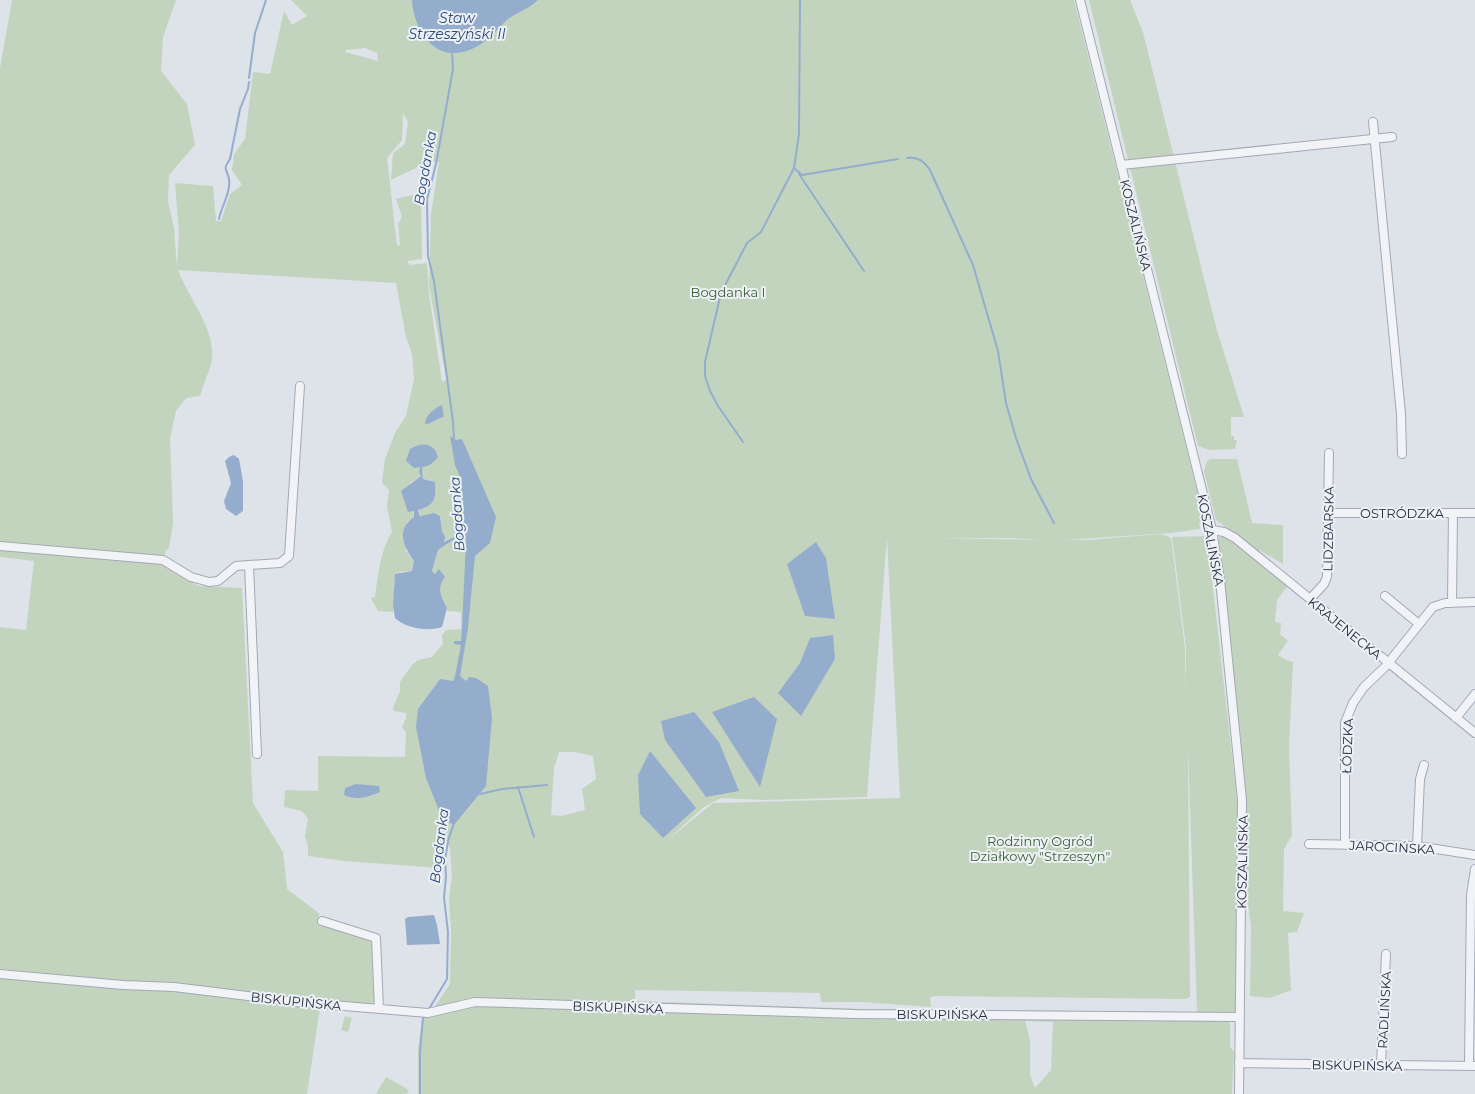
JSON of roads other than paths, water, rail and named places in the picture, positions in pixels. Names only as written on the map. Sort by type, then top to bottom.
[{"type":"street","name":"KOSZALIŃSKA","points":[[1080,0],[1212,530],[1220,580],[1242,800],[1239,1094]]},
{"type":"street","points":[[1373,122],[1401,414],[1402,454]]},
{"type":"street","points":[[1121,165],[1392,137]]},
{"type":"street","points":[[0,546],[163,560],[191,577],[210,582],[218,581],[236,566],[280,563],[289,556],[300,386]]},
{"type":"street","name":"LIDZBARSKA","points":[[1310,599],[1324,584],[1327,577],[1329,453]]},
{"type":"street","name":"OSTRÓDZKA","points":[[1328,513],[1475,513]]},
{"type":"street","points":[[1452,603],[1453,513]]},
{"type":"street","name":"KRAJENECKA","points":[[1212,530],[1224,532],[1235,538],[1475,734]]},
{"type":"street","points":[[249,565],[256,754]]},
{"type":"street","points":[[1385,596],[1419,624]]},
{"type":"street","name":"ŁÓDZKA","points":[[1346,845],[1346,717],[1358,695],[1388,663],[1433,607],[1442,603],[1475,602]]},
{"type":"street","points":[[1456,718],[1475,694]]},
{"type":"street","points":[[1417,846],[1420,779],[1424,765]]},
{"type":"street","name":"JAROCIŃSKA","points":[[1309,844],[1417,846],[1475,855]]},
{"type":"street","points":[[1472,1066],[1471,895],[1475,869]]},
{"type":"street","points":[[322,921],[376,938],[379,1009]]},
{"type":"street","name":"RADLIŃSKA","points":[[1381,1065],[1386,954]]},
{"type":"street","name":"BISKUPIŃSKA","points":[[0,974],[123,985],[174,987],[296,1002],[428,1013],[476,1002],[855,1014],[1240,1017]]},
{"type":"street","name":"BISKUPIŃSKA","points":[[1239,1063],[1472,1066]]},
{"type":"water","name":"Staw Strzeszyński II","points":[[412,0],[538,0],[531,6],[507,20],[488,39],[474,48],[461,52],[449,53],[430,43],[423,34],[417,24]]},
{"type":"water","points":[[442,405],[444,417],[425,424],[430,413]]},
{"type":"water","points":[[450,436],[456,440],[462,439],[496,517],[490,543],[475,556],[468,628],[460,676],[466,681],[469,677],[476,678],[488,686],[492,718],[486,786],[454,825],[442,818],[426,778],[416,727],[418,709],[440,679],[453,681],[455,676],[461,645],[454,644],[454,641],[461,641],[466,539],[455,539],[438,550],[432,571],[435,574],[439,569],[445,577],[442,581],[440,589],[441,596],[447,608],[442,627],[424,629],[411,627],[395,618],[393,606],[395,574],[412,571],[414,561],[404,544],[403,532],[408,522],[414,517],[414,511],[408,512],[401,491],[421,476],[419,472],[420,467],[414,468],[406,461],[410,449],[423,444],[431,446],[434,448],[438,457],[431,464],[422,467],[423,479],[435,482],[435,497],[432,503],[418,510],[420,516],[434,513],[440,516],[442,531],[445,537],[444,542],[454,537],[465,535],[460,477],[455,465]]},
{"type":"water","points":[[234,455],[239,459],[243,481],[243,511],[236,516],[226,509],[224,501],[231,483],[225,461]]},
{"type":"water","points":[[816,542],[826,558],[835,619],[805,616],[787,564]]},
{"type":"water","points":[[833,635],[835,659],[801,716],[778,693],[800,663],[810,638]]},
{"type":"water","points":[[754,697],[777,719],[760,787],[712,712]]},
{"type":"water","points":[[694,712],[719,742],[739,791],[706,797],[665,740],[661,721]]},
{"type":"water","points":[[650,751],[696,808],[663,838],[640,814],[638,775]]},
{"type":"water","points":[[356,784],[379,786],[380,792],[358,798],[344,795],[345,788]]},
{"type":"water","points":[[434,915],[440,944],[407,945],[405,919],[408,917]]},
{"type":"waterway","points":[[249,78],[255,33],[266,0]]},
{"type":"waterway","points":[[743,442],[718,406],[710,391],[705,376],[705,362],[721,293],[747,243],[761,232],[794,168],[799,134],[800,0]]},
{"type":"waterway","name":"Bogdanka","points":[[452,51],[453,69],[436,164],[427,199],[428,256],[434,281],[454,439]]},
{"type":"waterway","points":[[219,219],[229,189],[229,179],[226,168],[230,159],[240,109],[248,89],[249,82]]},
{"type":"waterway","points":[[907,158],[920,160],[930,170],[973,265],[998,351],[1006,403],[1016,438],[1031,479],[1054,523]]},
{"type":"waterway","points":[[794,168],[802,175],[898,159]]},
{"type":"waterway","points":[[799,174],[864,271]]},
{"type":"waterway","points":[[480,794],[502,789],[547,785]]},
{"type":"waterway","points":[[518,787],[534,837]]},
{"type":"waterway","name":"Bogdanka","points":[[429,1009],[447,979],[448,932],[444,898],[446,876],[445,860],[448,841],[454,823]]},
{"type":"waterway","name":"Bogdanka","points":[[420,1094],[420,1052],[423,1018]]},
{"type":"park label","name":"Bogdanka I","points":[[728,292]]},
{"type":"park label","name":"Rodzinny Ogród Działkowy \"Strzeszyn\"","points":[[1040,848]]}]
